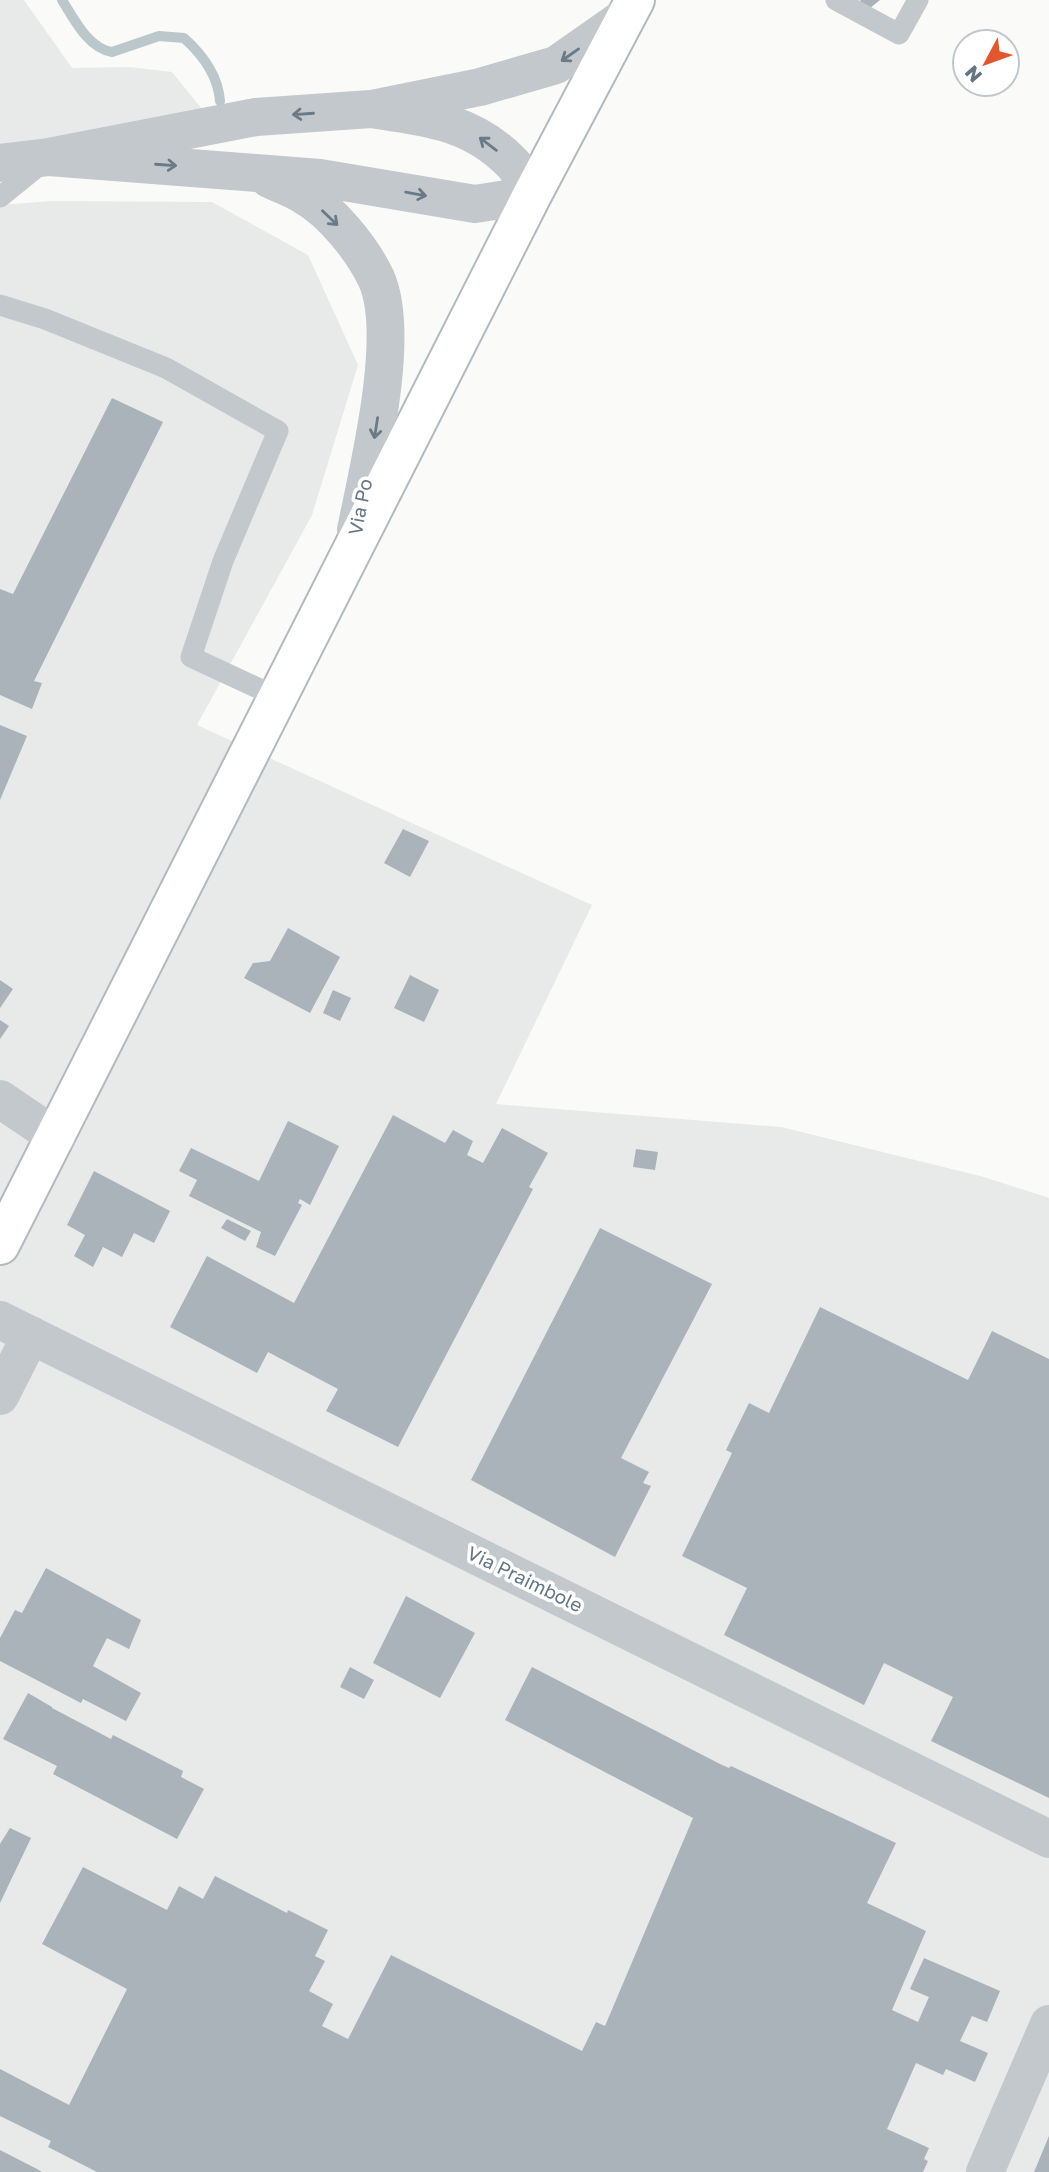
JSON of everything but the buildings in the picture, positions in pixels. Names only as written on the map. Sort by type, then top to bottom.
[{"type":"street","points":[[0,163],[49,157],[256,117],[371,109],[481,87],[556,65],[631,8]]},
{"type":"street","points":[[532,195],[631,8]]},
{"type":"street","points":[[371,109],[432,118],[473,133],[513,163],[532,195]]},
{"type":"street","name":"Via Po","points":[[49,157],[320,178],[475,204],[532,195]]},
{"type":"street","name":"Via Po","points":[[251,171],[305,195],[356,243],[377,280],[384,317],[385,360],[373,444],[352,551]]},
{"type":"street","name":"Via Po","points":[[352,551],[532,195]]},
{"type":"street","points":[[0,1245],[352,551]]},
{"type":"street","points":[[0,1099],[56,1137]]},
{"type":"street","points":[[0,1396],[16,1327]]},
{"type":"street","name":"Via Praimbole","points":[[16,1327],[1049,1839]]},
{"type":"street","points":[[985,2172],[1049,2024]]},
{"type":"lane","points":[[836,0],[899,34],[918,0]]},
{"type":"lane","points":[[0,197],[49,157]]},
{"type":"lane","points":[[0,305],[44,319],[166,368],[278,431],[223,561],[191,657],[277,697]]},
{"type":"shaded area","points":[[0,0],[24,0],[72,68],[129,67],[172,72],[202,109],[0,150]]},
{"type":"shaded area","points":[[52,201],[212,202],[308,255],[358,365],[312,515],[197,725],[592,905],[496,1104],[781,1127],[984,1177],[1049,1198],[1049,2172],[0,2172],[0,205]]},
{"type":"waterway","points":[[62,0],[82,32],[96,45],[112,52],[159,36],[184,38],[208,66],[220,101]]}]
